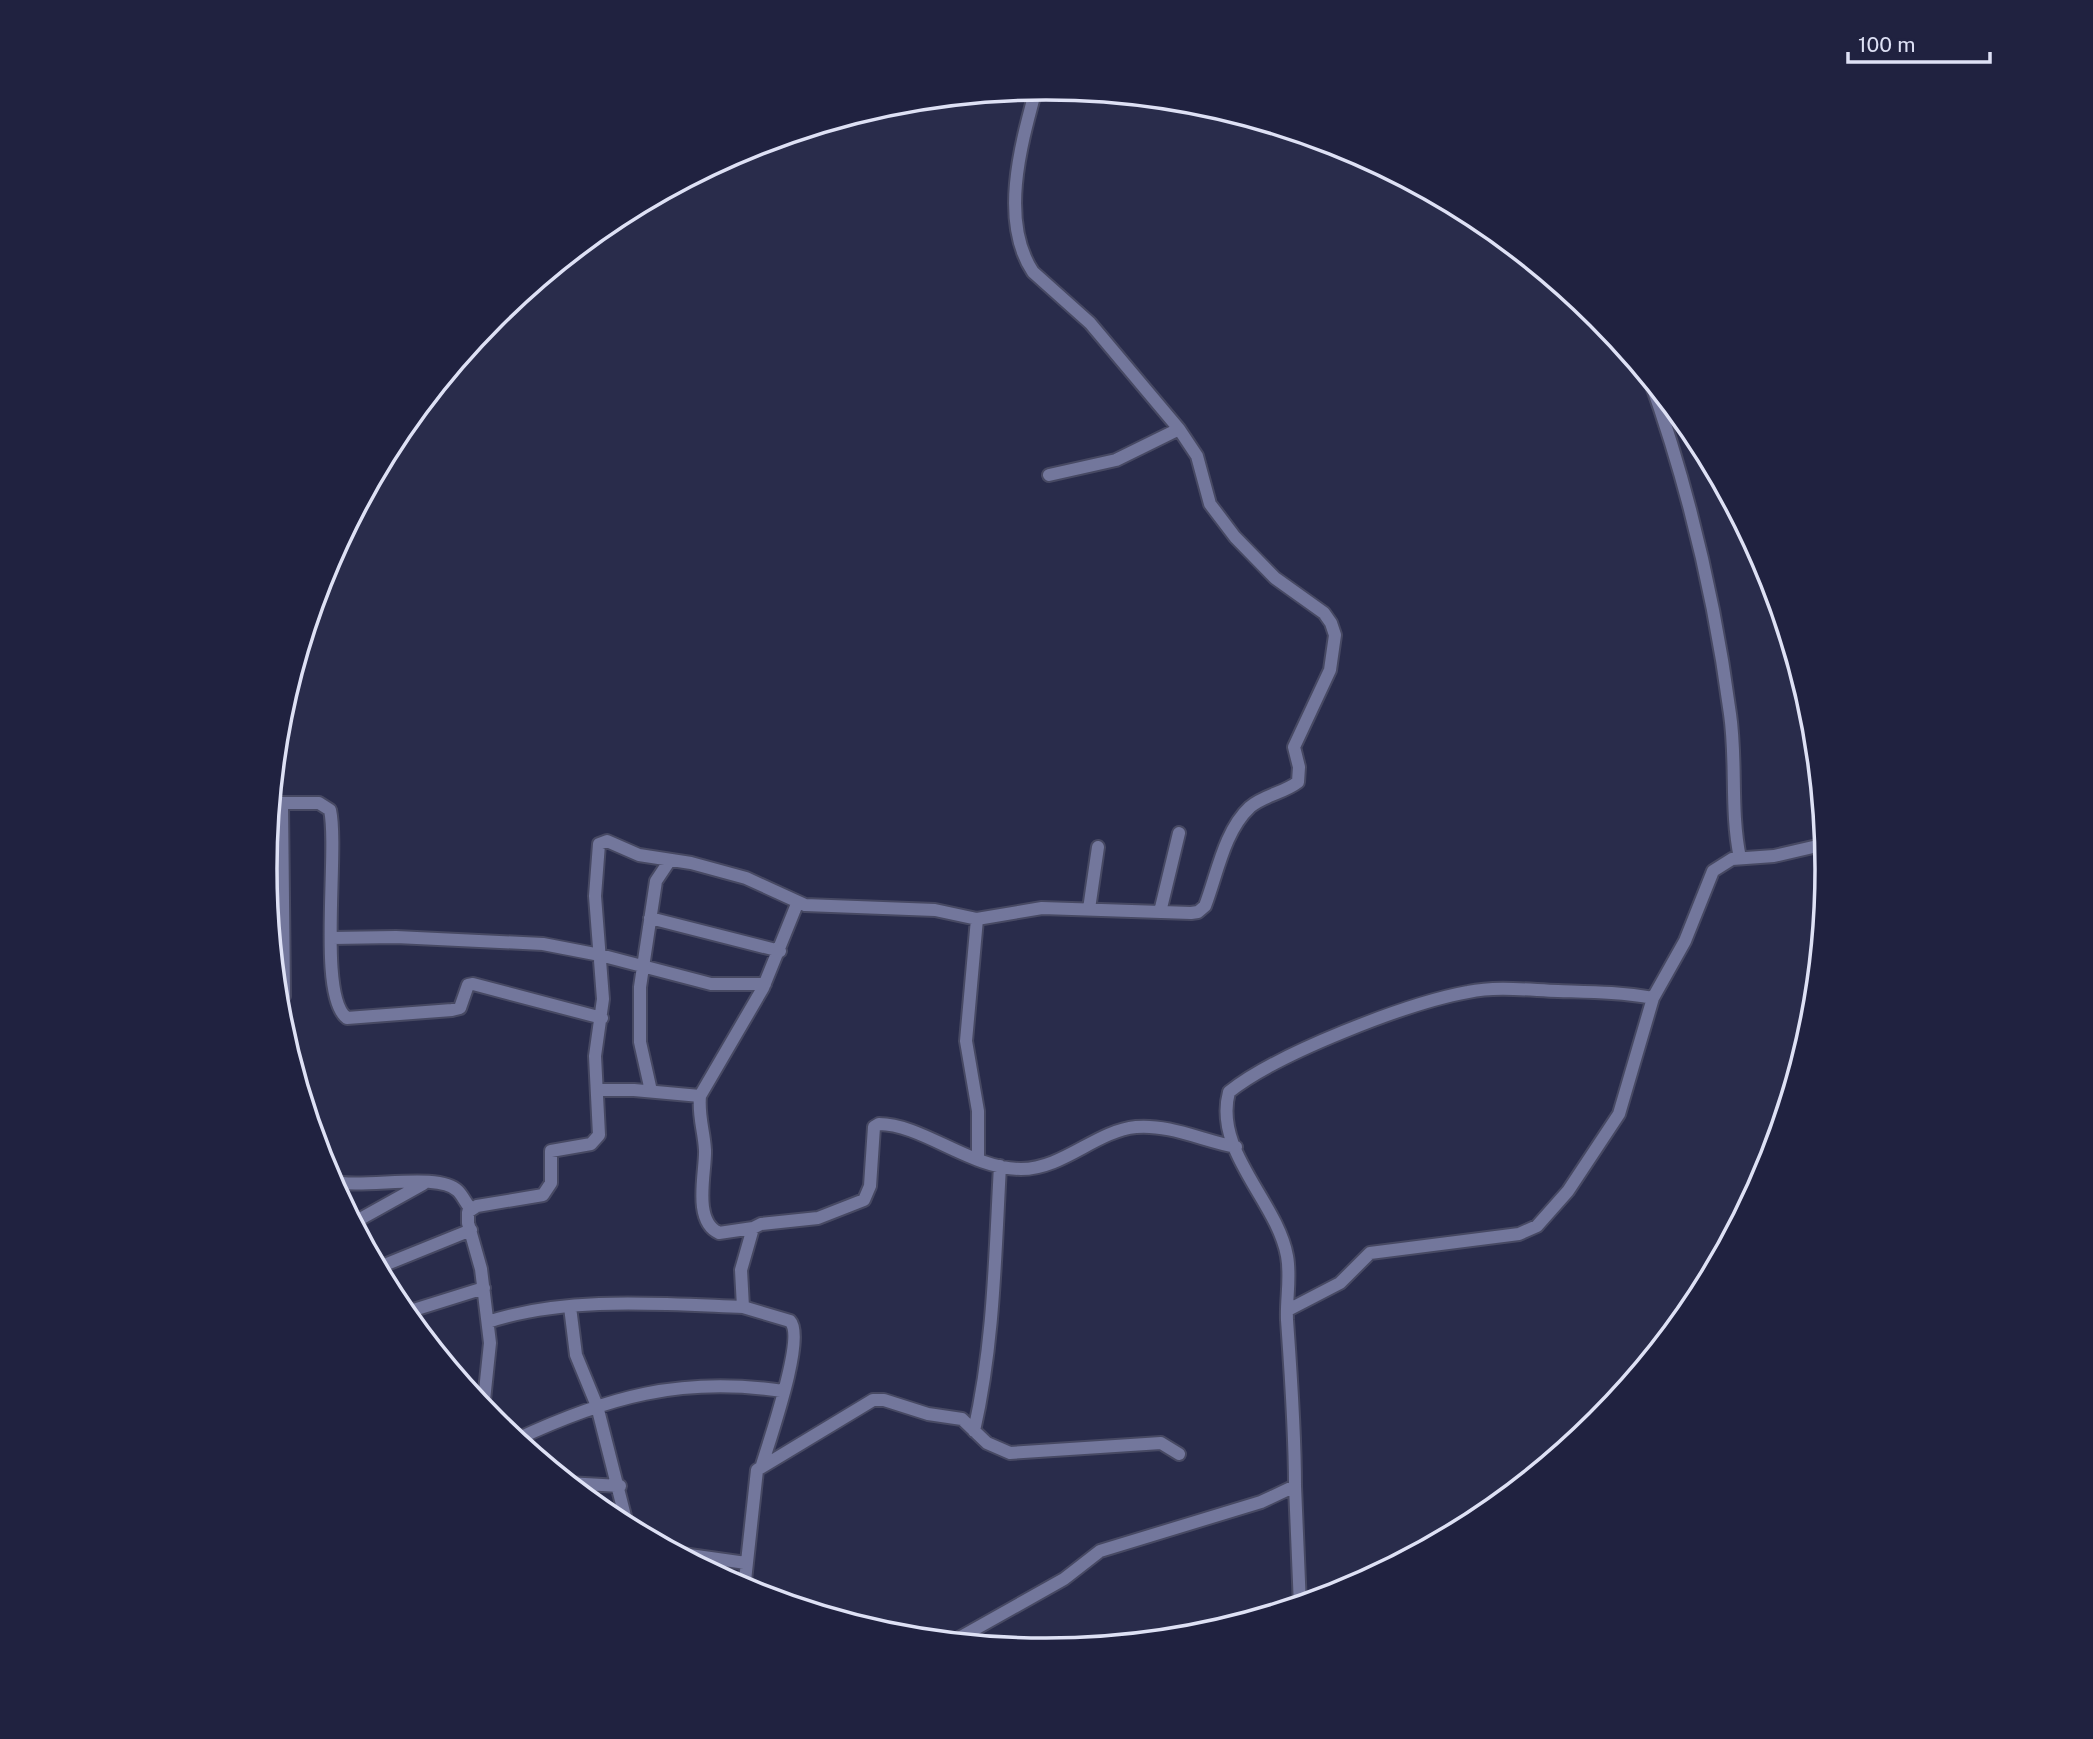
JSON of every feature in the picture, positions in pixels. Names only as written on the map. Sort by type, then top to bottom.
[{"type":"street","points":[[471,1209],[543,1195],[551,1183],[551,1151],[591,1144],[599,1135],[594,1056],[602,1018],[595,896],[599,844],[607,841],[639,855],[670,860],[763,884],[797,904],[935,910],[977,919],[1029,909],[1198,912],[1205,906],[1225,850],[1243,815],[1260,800],[1298,782],[1299,767],[1294,747],[1323,689],[1335,635],[1324,613],[1275,578],[1219,519],[1210,504],[1197,456],[1179,429],[1115,350],[1033,272],[1025,259],[1020,244],[1015,205],[1034,100]]},
{"type":"street","points":[[1658,402],[1678,460],[1718,643],[1731,717],[1734,822],[1740,858]]},
{"type":"street","points":[[1049,475],[1116,460],[1179,429]]},
{"type":"street","points":[[280,803],[319,803],[330,810],[331,965],[336,1003],[340,1013],[347,1018],[460,1008],[468,985],[473,984],[602,1018]]},
{"type":"street","points":[[278,827],[283,970]]},
{"type":"street","points":[[1160,912],[1179,833]]},
{"type":"street","points":[[1288,1310],[1340,1283],[1370,1253],[1519,1234],[1537,1226],[1568,1191],[1619,1114],[1653,998],[1685,940],[1713,871],[1725,862],[1740,858],[1774,856],[1816,846]]},
{"type":"street","points":[[1090,909],[1098,847]]},
{"type":"street","points":[[651,1091],[640,1042],[643,968],[656,881],[670,860]]},
{"type":"street","points":[[797,904],[765,985],[700,1096],[698,1113],[705,1152],[701,1193],[711,1228],[719,1233],[754,1228],[761,1224],[818,1219],[864,1200],[870,1186],[871,1137],[874,1127],[880,1124],[897,1126],[978,1160],[1022,1169],[1042,1166],[1104,1137],[1134,1127],[1153,1127],[1236,1147]]},
{"type":"street","points":[[649,918],[780,951]]},
{"type":"street","points":[[977,919],[966,1041],[978,1111],[978,1160]]},
{"type":"street","points":[[332,938],[396,937],[519,942],[600,955],[711,984],[765,985]]},
{"type":"street","points":[[1300,1596],[1287,1256],[1279,1231],[1236,1147],[1225,1105],[1229,1092],[1255,1075],[1357,1028],[1467,992],[1495,988],[1616,991],[1653,998]]},
{"type":"street","points":[[597,1090],[651,1091],[700,1096]]},
{"type":"street","points":[[974,1431],[986,1365],[996,1283],[1000,1166]]},
{"type":"street","points":[[344,1183],[426,1182],[448,1185],[457,1190],[471,1209]]},
{"type":"street","points":[[361,1219],[426,1182]]},
{"type":"street","points":[[471,1209],[467,1217],[484,1288],[488,1322],[490,1358],[485,1395]]},
{"type":"street","points":[[743,1307],[741,1269],[754,1228]]},
{"type":"street","points":[[386,1264],[471,1230]]},
{"type":"street","points":[[415,1310],[484,1288]]},
{"type":"street","points":[[570,1307],[576,1355],[597,1406],[625,1514]]},
{"type":"street","points":[[488,1322],[514,1314],[570,1307],[743,1307],[790,1321],[795,1325],[793,1352],[783,1391],[762,1465],[753,1486],[753,1526],[745,1578]]},
{"type":"street","points":[[526,1436],[597,1406],[636,1395],[703,1384],[743,1385],[783,1391]]},
{"type":"street","points":[[762,1465],[878,1399],[928,1414],[962,1419],[995,1449],[1010,1453],[1161,1443],[1179,1454]]},
{"type":"street","points":[[583,1484],[620,1486]]},
{"type":"street","points":[[965,1635],[1064,1579],[1100,1551],[1261,1502],[1295,1486]]},
{"type":"street","points":[[699,1556],[747,1563]]}]
